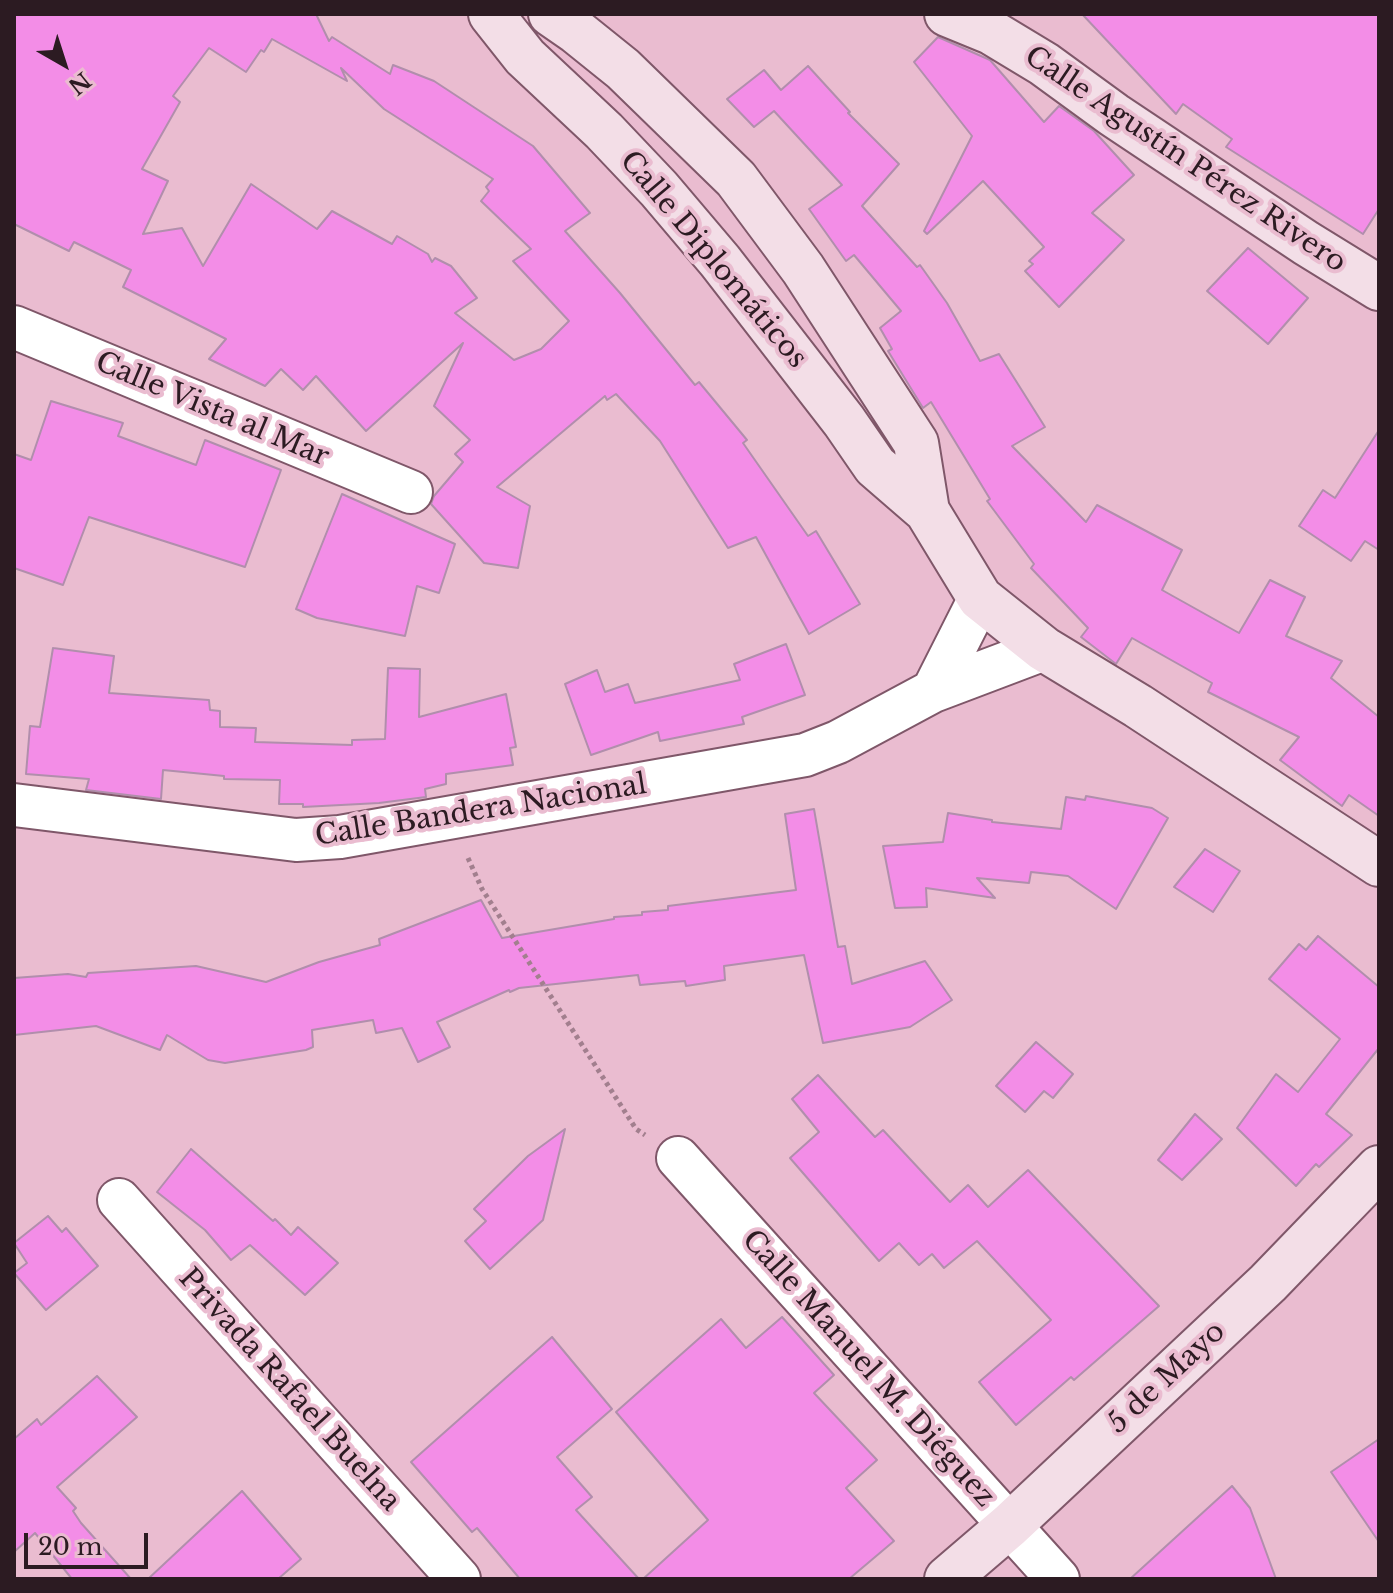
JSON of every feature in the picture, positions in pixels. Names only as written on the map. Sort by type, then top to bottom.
[{"type":"main road","name":"Calle Diplomáticos","points":[[491,14],[525,57],[604,131],[659,189],[754,305],[875,466],[927,511],[980,598],[1044,649],[1138,706],[1379,864]]},
{"type":"main road","name":"Calle Diplomáticos","points":[[551,14],[623,69],[736,179],[803,269],[916,443],[927,511]]},
{"type":"main road","name":"Calle Agustín Pérez Rivero","points":[[947,14],[991,32],[1044,64],[1114,115],[1379,288]]},
{"type":"main road","name":"5 de Mayo","points":[[947,1579],[1010,1525],[1268,1283],[1379,1168]]},
{"type":"street","name":"Calle Vista al Mar","points":[[14,327],[411,492]]},
{"type":"street","points":[[933,691],[980,598]]},
{"type":"street","name":"Calle Bandera Nacional","points":[[14,805],[296,840],[340,837],[805,755],[838,742],[933,691],[1044,649]]},
{"type":"street","name":"Calle Manuel M. Diéguez","points":[[678,1158],[1058,1579]]},
{"type":"street","name":"Privada Rafael Buelna","points":[[119,1200],[459,1579]]},
{"type":"path","points":[[482,889],[636,1129]]},
{"type":"building","points":[[14,14],[316,14],[329,41],[332,37],[390,74],[393,65],[434,81],[533,146],[590,213],[565,231],[695,385],[699,382],[747,440],[743,443],[808,536],[816,531],[860,604],[809,634],[756,537],[728,548],[660,441],[616,394],[607,400],[605,396],[497,487],[530,506],[518,568],[484,563],[431,504],[434,496],[463,462],[455,454],[470,440],[434,406],[463,343],[366,431],[316,376],[303,390],[281,369],[265,386],[209,359],[226,339],[123,287],[131,270],[74,242],[69,251],[14,224]],"holes":[[[272,39],[347,81],[341,68],[384,109],[493,179],[481,201],[531,249],[513,261],[569,321],[541,349],[514,360],[455,313],[477,298],[451,266],[435,258],[432,262],[428,254],[397,236],[392,244],[332,211],[317,229],[251,184],[203,266],[182,228],[143,234],[168,181],[142,169],[180,102],[173,96],[209,48],[246,72]]]},
{"type":"building","points":[[1082,14],[1379,14],[1379,209],[1363,234],[1226,147],[1232,139],[1183,104],[1176,114]]},
{"type":"building","points":[[938,37],[990,60],[1044,122],[1059,106],[1094,131],[1134,175],[1092,213],[1124,240],[1059,307],[1025,271],[1033,264],[1029,261],[1044,247],[983,181],[927,234],[924,231],[972,136],[914,62]]},
{"type":"building","points":[[808,66],[848,113],[899,164],[862,206],[917,267],[920,265],[947,303],[980,361],[999,354],[1045,427],[1012,446],[1086,522],[1097,505],[1182,550],[1162,590],[1239,633],[1270,580],[1305,597],[1286,636],[1342,661],[1331,678],[1379,717],[1379,816],[1349,795],[1342,806],[1280,760],[1299,737],[1208,692],[1212,683],[1132,638],[1116,664],[1081,637],[1088,628],[1031,568],[1034,564],[987,501],[990,499],[931,402],[923,408],[888,351],[892,349],[880,328],[901,311],[854,255],[846,261],[809,209],[842,185],[774,111],[754,127],[727,99],[764,70],[781,90]]},
{"type":"building","points":[[1248,248],[1308,298],[1268,344],[1207,291]]},
{"type":"building","points":[[51,401],[123,423],[118,436],[196,465],[205,440],[281,470],[245,567],[89,517],[63,585],[14,568],[14,454],[31,460]]},
{"type":"building","points":[[1379,430],[1379,550],[1365,541],[1351,561],[1299,526],[1323,490],[1335,498]]},
{"type":"building","points":[[342,494],[455,544],[439,593],[417,586],[405,636],[317,618],[296,609]]},
{"type":"building","points":[[786,644],[805,695],[742,717],[744,724],[660,741],[658,732],[591,755],[565,684],[597,670],[605,692],[628,684],[635,703],[740,680],[734,664]]},
{"type":"building","points":[[53,648],[114,656],[109,693],[209,700],[210,710],[220,711],[220,727],[256,728],[255,742],[352,745],[352,740],[385,739],[388,668],[420,669],[419,717],[506,694],[516,747],[510,748],[513,765],[446,774],[446,784],[425,789],[426,797],[379,803],[303,807],[303,804],[279,804],[280,780],[224,779],[224,776],[163,770],[161,799],[86,790],[89,779],[26,774],[30,726],[40,727]]},
{"type":"building","points":[[1086,796],[1152,808],[1168,818],[1116,909],[1068,876],[1031,872],[1029,883],[977,878],[995,898],[926,888],[927,907],[895,908],[883,846],[943,842],[948,813],[992,822],[1061,829],[1066,797],[1085,800]]},
{"type":"building","points":[[814,809],[838,947],[845,946],[852,984],[925,961],[952,1000],[910,1027],[823,1043],[804,955],[724,966],[725,980],[686,986],[685,981],[640,985],[638,975],[509,990],[437,1022],[450,1047],[418,1062],[402,1028],[376,1033],[373,1020],[312,1030],[313,1047],[306,1050],[225,1063],[208,1060],[167,1035],[160,1050],[96,1026],[14,1035],[14,978],[68,974],[86,977],[88,973],[196,966],[266,982],[319,962],[380,945],[379,939],[481,900],[502,938],[668,910],[668,906],[796,890],[785,814]]},
{"type":"building","points":[[1205,849],[1240,871],[1213,912],[1174,887]]},
{"type":"building","points":[[1318,936],[1379,987],[1379,1048],[1326,1114],[1352,1135],[1319,1167],[1316,1164],[1296,1186],[1237,1128],[1276,1074],[1298,1092],[1340,1039],[1269,979],[1299,944],[1306,950]]},
{"type":"building","points":[[1036,1042],[1073,1074],[1053,1098],[1044,1091],[1025,1112],[996,1086]]},
{"type":"building","points":[[818,1075],[875,1137],[883,1130],[950,1202],[968,1185],[988,1207],[1028,1170],[1159,1306],[1074,1380],[1071,1377],[1016,1425],[979,1382],[1051,1320],[977,1241],[944,1268],[932,1254],[919,1265],[899,1243],[879,1261],[790,1158],[819,1132],[792,1099]]},
{"type":"building","points":[[1195,1114],[1222,1139],[1182,1180],[1158,1160]]},
{"type":"building","points":[[565,1129],[543,1220],[490,1269],[465,1241],[486,1221],[474,1209],[528,1156]]},
{"type":"building","points":[[191,1149],[291,1235],[298,1227],[338,1263],[305,1295],[250,1245],[231,1260],[205,1230],[157,1192]]},
{"type":"building","points":[[48,1216],[62,1232],[66,1228],[98,1266],[46,1310],[14,1273],[27,1263],[14,1243]]},
{"type":"building","points":[[782,1317],[834,1375],[814,1393],[877,1460],[846,1488],[894,1541],[849,1579],[643,1579],[708,1520],[616,1412],[721,1319],[746,1348]]},
{"type":"building","points":[[552,1337],[612,1409],[557,1457],[592,1497],[576,1510],[639,1579],[520,1579],[477,1528],[472,1532],[411,1462]]},
{"type":"building","points":[[97,1376],[137,1417],[57,1487],[76,1508],[73,1511],[81,1523],[131,1579],[72,1579],[35,1533],[14,1552],[14,1439],[37,1419],[41,1425]]},
{"type":"building","points":[[1379,1439],[1379,1542],[1331,1472]]},
{"type":"building","points":[[1232,1486],[1250,1508],[1276,1579],[1130,1579]]},
{"type":"building","points":[[242,1491],[301,1559],[278,1579],[148,1579]]}]
